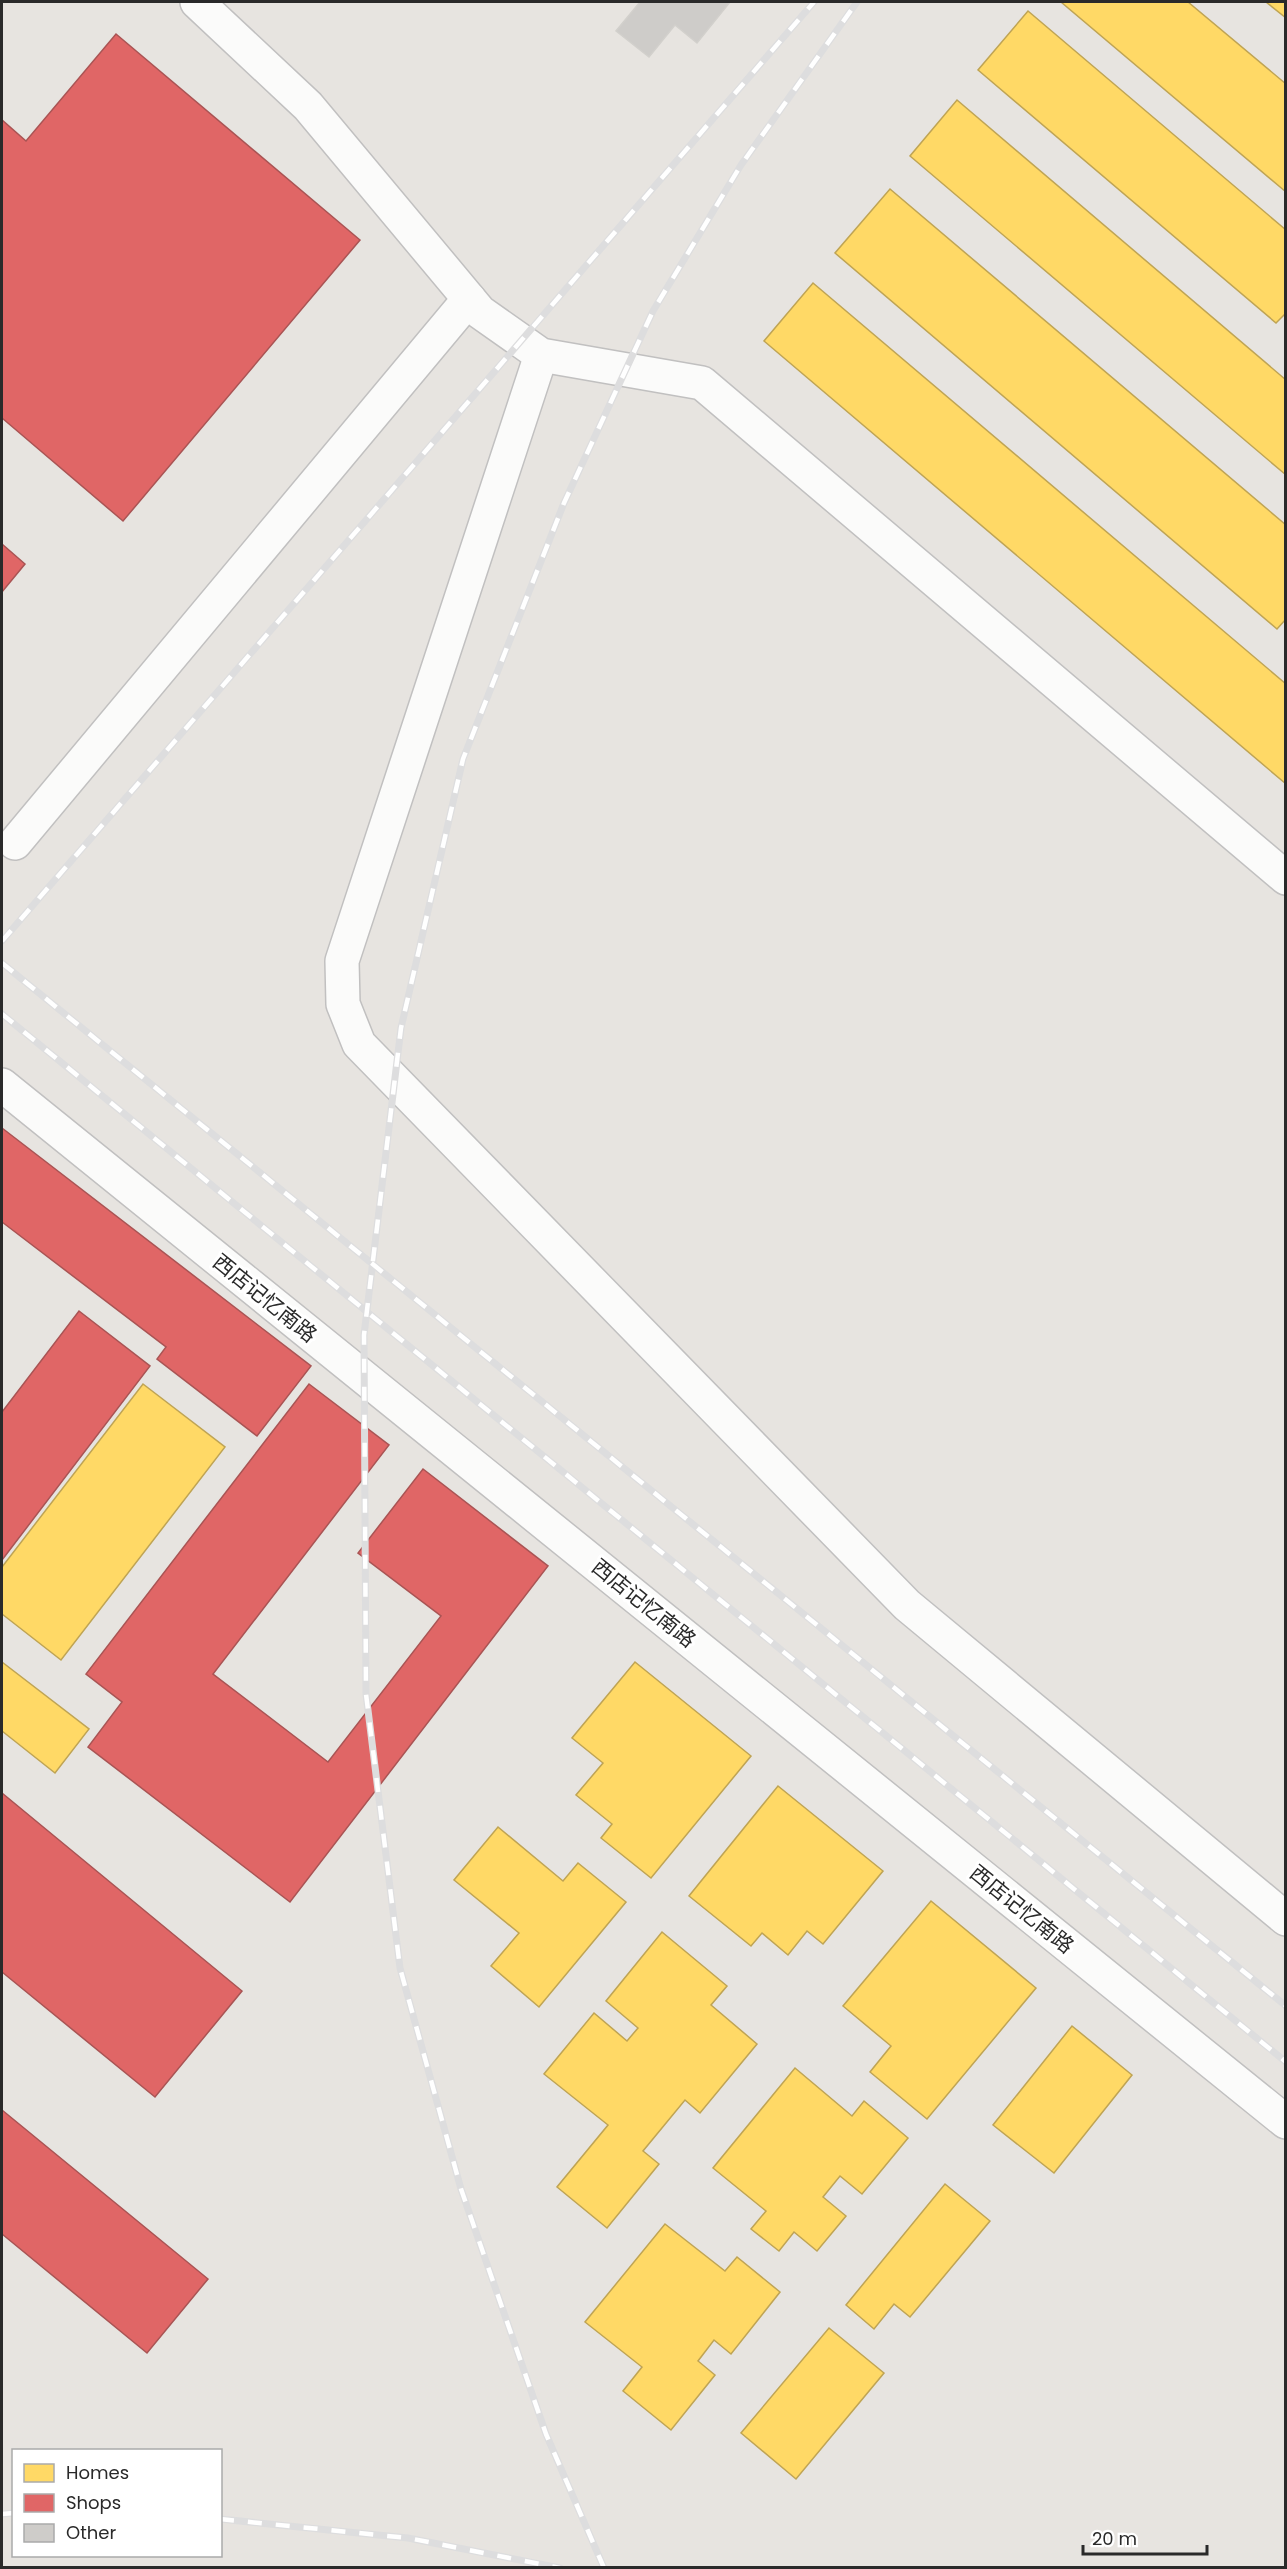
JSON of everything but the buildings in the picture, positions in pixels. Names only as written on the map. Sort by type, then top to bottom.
[{"type":"street","points":[[197,2],[308,106],[480,312],[541,355],[702,384],[1286,878]]},
{"type":"street","points":[[15,843],[469,299]]},
{"type":"street","points":[[541,355],[342,961],[343,1004],[359,1044],[907,1605],[1286,1918]]},
{"type":"street","name":"西店记忆南路","points":[[2,1085],[1286,2122]]},
{"type":"railway","points":[[2,941],[814,2]]},
{"type":"railway","points":[[604,2568],[546,2434],[461,2189],[400,1968],[366,1694],[364,1335],[401,1028],[463,759],[564,503],[653,311],[741,165],[857,2]]},
{"type":"railway","points":[[2,963],[1286,2006]]},
{"type":"railway","points":[[2,1014],[1286,2062]]},
{"type":"railway","points":[[2,2514],[12,2513]]},
{"type":"railway","points":[[222,2519],[408,2538],[560,2568]]}]
